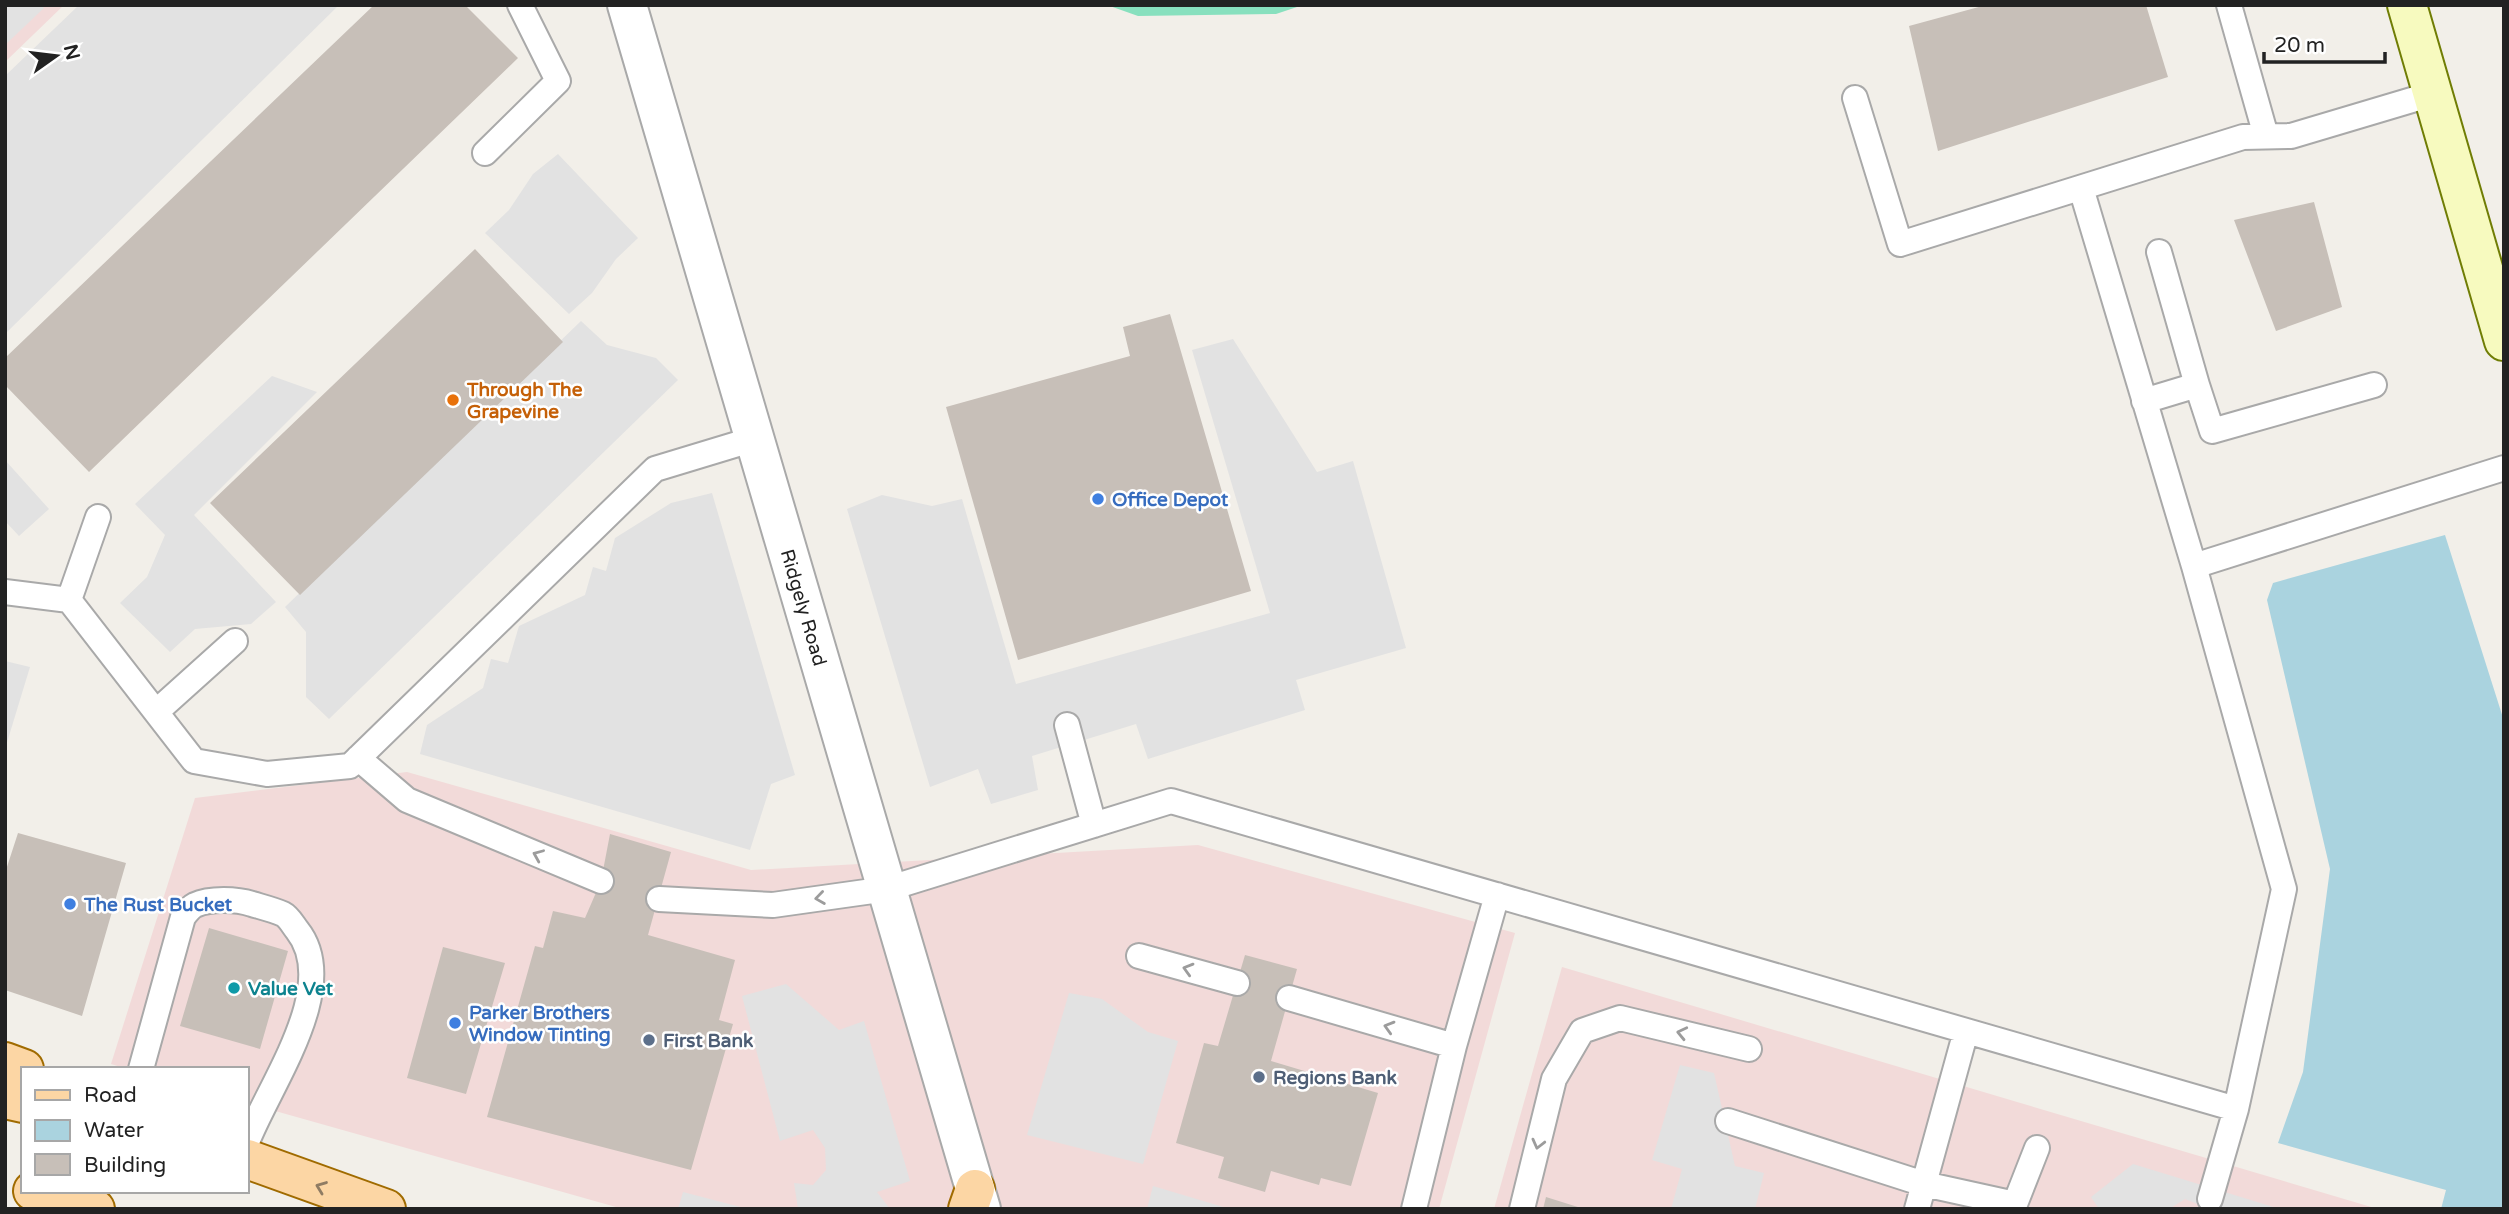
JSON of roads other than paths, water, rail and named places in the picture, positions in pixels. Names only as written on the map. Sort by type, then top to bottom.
[{"type":"main road","points":[[2407,5],[2432,94],[2496,287],[2504,341]]},
{"type":"main road","points":[[248,1159],[386,1209]]},
{"type":"main road","points":[[40,1193],[95,1209]]},
{"type":"street","name":"Ridgely Road","points":[[627,5],[887,889],[974,1202]]},
{"type":"lane","points":[[485,153],[558,81],[520,5]]},
{"type":"lane","points":[[2229,5],[2266,136]]},
{"type":"lane","points":[[1855,98],[1900,244],[2243,137],[2291,136],[2432,94]]},
{"type":"lane","points":[[2081,188],[2194,566],[2284,889],[2235,1109],[2210,1199]]},
{"type":"lane","points":[[2159,252],[2212,431],[2374,385]]},
{"type":"lane","points":[[2144,401],[2197,385]]},
{"type":"lane","points":[[5,592],[69,600],[194,761],[267,774],[350,766],[654,469],[754,439]]},
{"type":"lane","points":[[2194,566],[2504,468]]},
{"type":"lane","points":[[69,600],[98,517]]},
{"type":"lane","points":[[156,712],[235,641]]},
{"type":"lane","points":[[1067,725],[1094,825]]},
{"type":"lane","points":[[358,758],[407,800],[601,881]]},
{"type":"lane","points":[[659,899],[773,905],[887,889],[1171,801],[2235,1109]]},
{"type":"lane","points":[[1414,1209],[1454,1046],[1497,895]]},
{"type":"lane","points":[[142,1067],[183,916],[194,905],[217,901],[244,901],[285,915],[305,940],[312,960],[312,989],[292,1049],[259,1111],[248,1139]]},
{"type":"lane","points":[[1139,956],[1237,983]]},
{"type":"lane","points":[[1289,998],[1454,1046]]},
{"type":"lane","points":[[1522,1209],[1554,1079],[1582,1031],[1620,1018],[1749,1049]]},
{"type":"lane","points":[[1917,1209],[1966,1031]]},
{"type":"lane","points":[[1728,1121],[1924,1184],[2014,1206],[2037,1148]]},
{"type":"water","points":[[2445,535],[2504,721],[2504,1209],[2441,1209],[2446,1190],[2278,1143],[2303,1072],[2330,869],[2267,600],[2273,583]]},
{"type":"place","name":"Through The Grapevine","points":[[453,400]]},
{"type":"place","name":"Office Depot","points":[[1098,499]]},
{"type":"place","name":"The Rust Bucket","points":[[70,904]]},
{"type":"place","name":"Value Vet","points":[[234,988]]},
{"type":"place","name":"Parker Brothers Window Tinting","points":[[455,1023]]},
{"type":"place","name":"First Bank","points":[[649,1040]]},
{"type":"place","name":"Regions Bank","points":[[1259,1077]]}]
